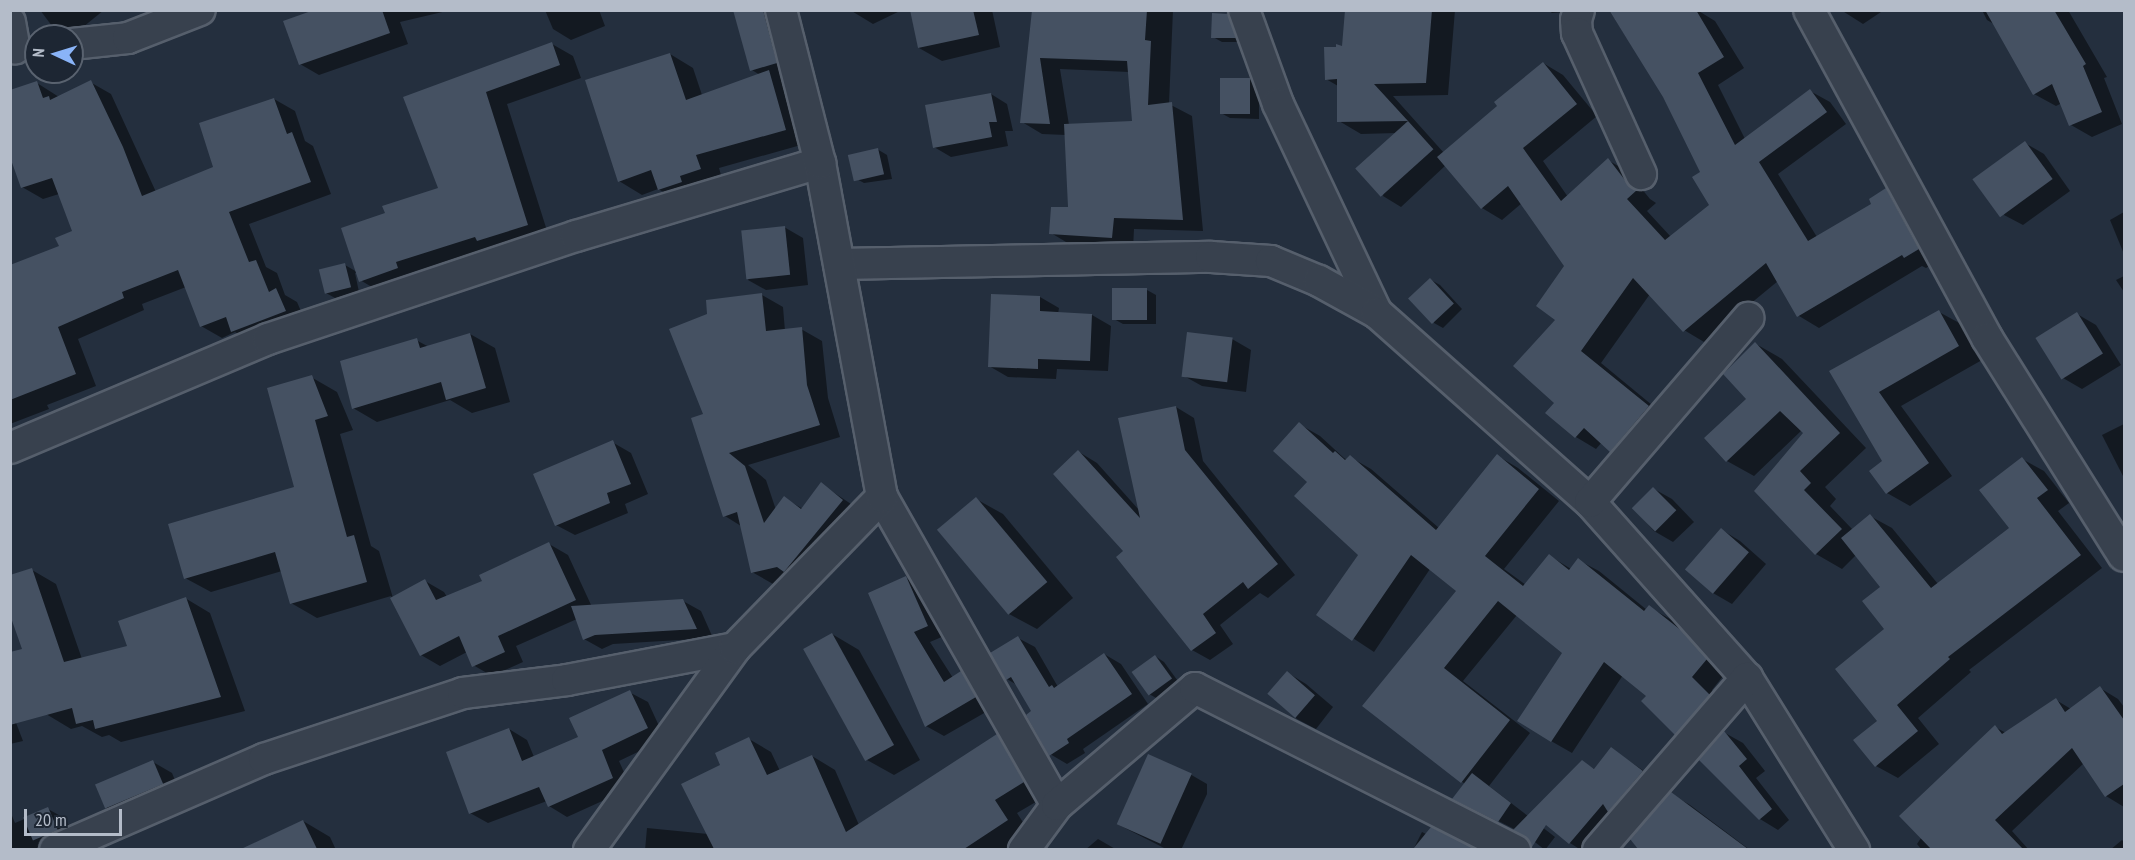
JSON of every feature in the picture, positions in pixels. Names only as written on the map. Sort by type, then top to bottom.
[{"type":"street","points":[[84,43],[128,38],[200,10]]},
{"type":"street","points":[[782,10],[820,163],[882,497],[1058,805]]},
{"type":"street","points":[[1244,10],[1278,104],[1377,313]]},
{"type":"street","points":[[1580,10],[1576,20],[1577,33],[1641,174]]},
{"type":"street","points":[[1809,10],[1987,338],[2124,556]]},
{"type":"street","points":[[10,448],[268,339],[576,236],[820,163]]},
{"type":"street","points":[[839,264],[1211,256],[1271,261],[1319,281],[1377,313],[1590,502],[1748,678],[1854,849]]},
{"type":"street","points":[[1590,502],[1748,318]]},
{"type":"street","points":[[589,849],[735,648],[882,497]]},
{"type":"street","points":[[55,849],[264,759],[463,693],[567,680],[735,648]]},
{"type":"street","points":[[1598,849],[1748,678]]},
{"type":"street","points":[[1024,849],[1058,805],[1195,688],[1515,849]]},
{"type":"building","points":[[314,10],[382,10],[390,33],[299,65],[283,21]]},
{"type":"building","points":[[733,10],[763,10],[777,63],[750,71]]},
{"type":"building","points":[[910,10],[973,10],[979,35],[918,48]]},
{"type":"building","points":[[1032,10],[1147,10],[1145,40],[1151,41],[1148,105],[1172,102],[1183,220],[1114,218],[1112,238],[1049,234],[1051,207],[1068,207],[1064,124],[1132,121],[1127,61],[1040,58],[1050,124],[1020,123]]},
{"type":"building","points":[[1345,10],[1432,10],[1426,83],[1374,84],[1408,121],[1337,122],[1337,79],[1325,80],[1324,47],[1336,47],[1336,44],[1342,46]]},
{"type":"building","points":[[1609,10],[1696,10],[1724,57],[1698,73],[1735,145],[1810,89],[1827,112],[1759,162],[1808,241],[1871,204],[1869,199],[1886,188],[1919,249],[1904,258],[1902,255],[1797,317],[1766,263],[1683,332],[1633,278],[1581,351],[1649,406],[1610,452],[1584,428],[1575,438],[1545,413],[1554,403],[1513,366],[1555,320],[1536,306],[1564,266],[1508,186],[1481,209],[1437,157],[1497,106],[1494,102],[1543,62],[1577,104],[1523,148],[1561,201],[1608,158],[1631,188],[1637,190],[1627,199],[1665,240],[1709,205],[1692,177],[1700,172],[1663,97]]},
{"type":"building","points":[[1985,10],[2054,10],[2086,64],[2083,66],[2102,112],[2069,126],[2052,84],[2033,95]]},
{"type":"building","points":[[1212,13],[1228,14],[1236,38],[1211,38]]},
{"type":"building","points":[[552,42],[560,65],[486,92],[528,225],[477,241],[475,237],[396,262],[398,268],[359,282],[341,228],[385,213],[382,206],[438,188],[403,97]]},
{"type":"building","points":[[670,53],[686,100],[769,70],[786,130],[696,155],[701,169],[680,176],[682,182],[658,190],[651,170],[618,182],[585,80]]},
{"type":"building","points":[[1220,78],[1250,78],[1250,114],[1220,114]]},
{"type":"building","points":[[91,80],[123,147],[142,196],[213,167],[199,123],[274,98],[287,134],[292,132],[311,182],[229,212],[249,262],[256,260],[269,292],[276,288],[286,311],[231,332],[226,317],[200,327],[178,270],[122,292],[124,298],[58,327],[76,374],[10,400],[10,265],[59,246],[55,238],[72,231],[52,178],[21,188],[10,157],[10,90],[28,84],[38,84],[43,98],[49,96],[50,100]]},
{"type":"building","points":[[991,93],[997,122],[989,122],[992,137],[933,148],[925,105]]},
{"type":"building","points":[[1408,121],[1433,149],[1381,197],[1355,169]]},
{"type":"building","points":[[2025,141],[2053,179],[2000,217],[1972,179]]},
{"type":"building","points":[[878,148],[884,174],[854,181],[848,155]]},
{"type":"building","points":[[785,226],[790,275],[746,279],[741,231]]},
{"type":"building","points":[[345,263],[351,287],[325,294],[319,270]]},
{"type":"building","points":[[1430,278],[1454,304],[1432,324],[1408,298]]},
{"type":"building","points":[[1112,288],[1147,288],[1147,320],[1112,320]]},
{"type":"building","points":[[762,293],[766,331],[802,327],[807,385],[820,425],[729,453],[745,466],[764,523],[784,496],[801,509],[821,482],[843,500],[784,572],[777,567],[751,573],[737,512],[723,517],[691,418],[703,414],[669,329],[707,314],[706,300]]},
{"type":"building","points":[[991,294],[1040,296],[1040,311],[1092,314],[1090,361],[1038,359],[1038,369],[988,367]]},
{"type":"building","points":[[1939,310],[1959,346],[1879,392],[1929,463],[1886,494],[1869,471],[1882,461],[1829,371]]},
{"type":"building","points":[[2077,312],[2103,354],[2061,380],[2035,338]]},
{"type":"building","points":[[1187,332],[1233,338],[1227,382],[1182,377]]},
{"type":"building","points":[[470,333],[486,388],[446,400],[441,382],[352,409],[340,361],[417,338],[420,348]]},
{"type":"building","points":[[1755,342],[1840,433],[1800,471],[1811,483],[1804,490],[1842,529],[1815,555],[1754,491],[1803,433],[1780,411],[1726,462],[1704,438],[1746,399],[1723,374]]},
{"type":"building","points":[[312,375],[328,416],[315,420],[347,537],[354,535],[367,582],[290,604],[275,552],[184,579],[168,524],[294,487],[267,388]]},
{"type":"building","points":[[1176,406],[1185,450],[1278,564],[1248,589],[1243,582],[1203,614],[1216,633],[1191,651],[1116,557],[1123,551],[1053,474],[1078,450],[1140,518],[1118,418]]},
{"type":"building","points":[[1299,422],[1333,453],[1335,451],[1345,460],[1350,455],[1436,530],[1497,454],[1539,489],[1485,556],[1523,586],[1549,554],[1569,570],[1578,558],[1644,611],[1649,605],[1682,631],[1707,659],[1692,677],[1710,695],[1675,735],[1641,701],[1646,696],[1604,662],[1551,742],[1517,721],[1562,653],[1498,601],[1444,668],[1510,720],[1461,783],[1362,706],[1456,591],[1411,555],[1352,641],[1316,615],[1358,555],[1294,496],[1307,482],[1273,451]]},
{"type":"building","points":[[613,440],[631,484],[607,493],[610,503],[555,526],[533,474]]},
{"type":"building","points":[[2022,457],[2048,490],[2037,498],[2081,555],[1948,657],[1950,659],[1897,705],[1918,731],[1875,767],[1853,740],[1877,721],[1835,669],[1884,629],[1862,601],[1880,587],[1841,538],[1870,514],[1931,588],[2009,528],[1979,490]]},
{"type":"building","points":[[1653,487],[1676,510],[1655,532],[1632,508]]},
{"type":"building","points":[[976,497],[1047,582],[1008,615],[937,530]]},
{"type":"building","points":[[1721,528],[1749,552],[1713,594],[1685,570]]},
{"type":"building","points":[[549,542],[576,600],[498,636],[505,652],[472,667],[459,636],[420,656],[390,598],[425,579],[436,600],[482,581],[479,575]]},
{"type":"building","points":[[32,568],[64,662],[127,646],[118,621],[186,597],[221,697],[95,729],[93,720],[76,724],[72,708],[10,725],[10,652],[22,649],[10,615],[10,575]]},
{"type":"building","points":[[906,576],[928,626],[914,632],[944,682],[961,671],[976,697],[925,727],[868,593]]},
{"type":"building","points":[[683,599],[697,629],[595,635],[583,640],[571,606]]},
{"type":"building","points":[[832,633],[894,745],[865,761],[803,649]]},
{"type":"building","points":[[1018,636],[1049,687],[1052,685],[1054,688],[1104,653],[1132,694],[1067,739],[1069,743],[1049,756],[1026,715],[1031,711],[1011,677],[1006,680],[990,653]]},
{"type":"building","points":[[1155,655],[1172,678],[1149,696],[1132,672]]},
{"type":"building","points":[[1287,671],[1315,695],[1295,718],[1267,694]]},
{"type":"building","points":[[2100,686],[2124,720],[2124,784],[2105,797],[2072,748],[1995,820],[2023,849],[1931,849],[1899,816],[1995,725],[2002,734],[2056,698],[2065,712]]},
{"type":"building","points":[[630,690],[648,728],[602,750],[613,778],[548,807],[539,787],[469,814],[446,752],[509,728],[522,761],[578,737],[569,718]]},
{"type":"building","points":[[1724,731],[1747,759],[1739,766],[1772,809],[1759,820],[1699,760]]},
{"type":"building","points":[[997,734],[1024,782],[995,800],[1008,820],[964,849],[714,849],[681,784],[720,765],[715,753],[749,737],[767,775],[812,755],[846,832]]},
{"type":"building","points":[[1611,747],[1643,771],[1608,812],[1603,804],[1569,844],[1546,825],[1532,847],[1529,840],[1513,830],[1582,760],[1594,769]]},
{"type":"building","points":[[1148,754],[1192,774],[1161,844],[1117,824]]},
{"type":"building","points":[[153,760],[163,784],[105,809],[95,785]]},
{"type":"building","points":[[1472,773],[1511,803],[1498,822],[1452,799]]},
{"type":"building","points":[[1671,792],[1748,849],[1638,849],[1630,839]]},
{"type":"building","points":[[48,807],[58,830],[33,841],[23,818]]},
{"type":"building","points":[[303,820],[317,849],[241,849]]},
{"type":"building","points":[[1431,827],[1476,849],[1413,849]]}]
